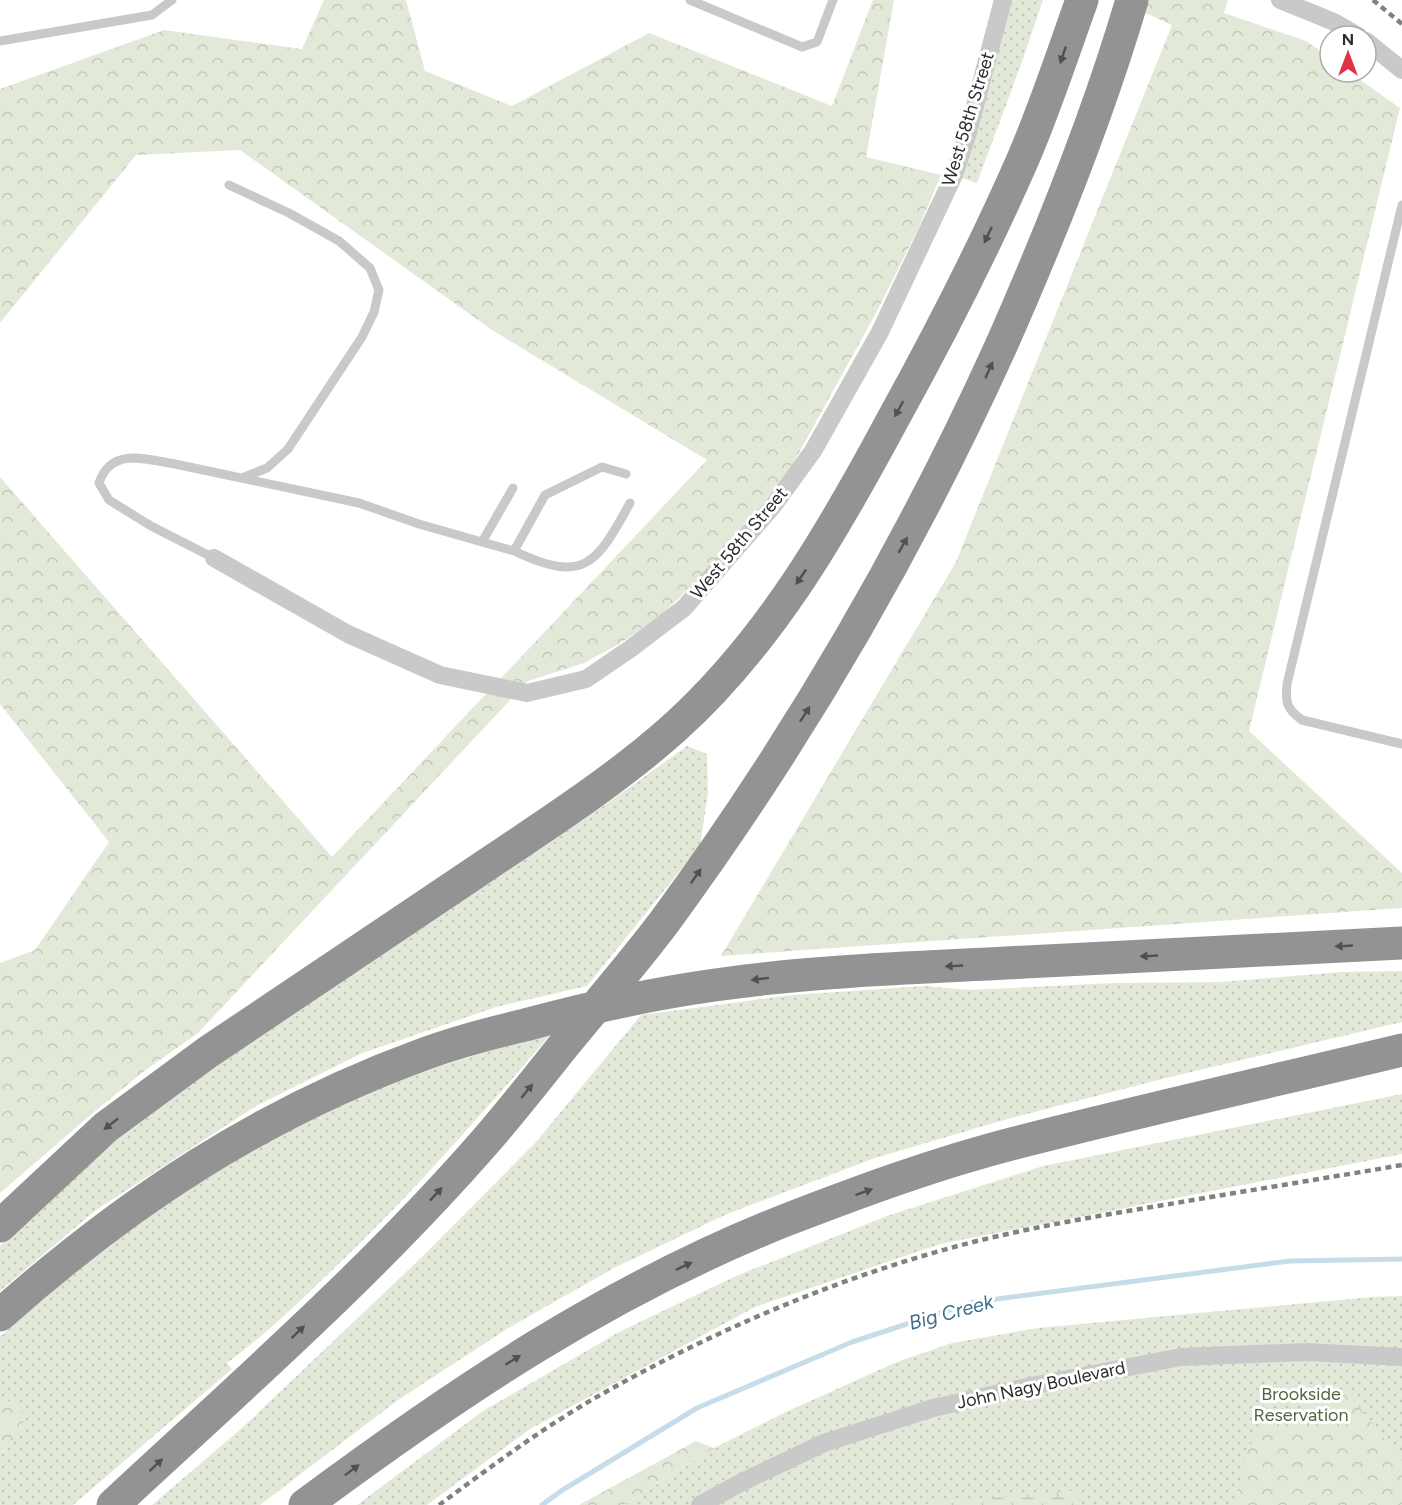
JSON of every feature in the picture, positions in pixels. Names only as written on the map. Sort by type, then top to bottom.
[{"type":"highway","points":[[0,1226],[106,1127],[218,1045],[589,796],[674,728],[717,686],[780,608],[820,550],[940,332],[1024,157],[1082,0]]},
{"type":"highway","points":[[113,1505],[385,1249],[490,1137],[663,924],[735,821],[810,706],[869,606],[932,491],[972,410],[1046,242],[1087,138],[1132,0]]},
{"type":"highway","points":[[0,1315],[94,1236],[139,1203],[190,1168],[248,1134],[306,1104],[362,1079],[426,1053],[485,1035],[565,1014],[662,994],[770,978],[875,970],[1402,943]]},
{"type":"highway","points":[[305,1505],[477,1382],[560,1331],[678,1269],[784,1221],[901,1179],[1014,1143],[1402,1050]]},
{"type":"street","name":"West 58th Street","points":[[213,558],[348,634],[440,675],[527,693],[586,679],[630,649],[684,608],[773,506],[813,452],[880,332],[954,176],[1003,0]]},
{"type":"street","points":[[1280,0],[1337,24]]},
{"type":"street","points":[[1378,51],[1402,70]]},
{"type":"street","name":"John Nagy Boulevard","points":[[700,1505],[824,1443],[933,1408],[1031,1386],[1180,1357],[1306,1352],[1402,1357]]},
{"type":"lane","points":[[0,41],[152,15],[172,0]]},
{"type":"lane","points":[[690,0],[802,47],[817,42],[834,0]]},
{"type":"lane","points":[[228,185],[290,213],[339,241],[370,268],[379,290],[374,312],[362,337],[288,449],[267,468],[242,478]]},
{"type":"lane","points":[[1402,205],[1287,684],[1286,698],[1290,711],[1302,720],[1402,744]]},
{"type":"lane","points":[[213,558],[151,526],[109,500],[99,483],[108,466],[125,458],[146,459],[359,503],[419,524],[514,551],[535,561],[560,567],[579,567],[597,554],[612,536],[630,503]]},
{"type":"lane","points":[[514,551],[545,495],[602,467],[626,474]]},
{"type":"lane","points":[[482,542],[513,488]]},
{"type":"green space","points":[[324,0],[406,0],[425,71],[512,106],[649,33],[832,106],[873,0],[894,0],[866,157],[941,175],[919,227],[876,313],[790,469],[752,518],[690,587],[659,617],[619,644],[584,663],[528,681],[198,1033],[143,1072],[0,1193],[0,963],[35,950],[109,842],[0,704],[0,477],[332,857],[707,460],[492,330],[240,150],[136,155],[0,323],[0,89],[164,30],[302,49]]},
{"type":"green space","points":[[1010,0],[1043,0],[977,183],[962,178]]},
{"type":"green space","points":[[1132,0],[1228,0],[1224,13],[1306,41],[1318,50],[1318,84],[1366,84],[1400,108],[1249,731],[1402,873],[1402,908],[721,956],[956,562],[1172,25],[1130,6]]},
{"type":"green space","points":[[687,746],[707,754],[708,793],[700,846],[587,986],[496,1007],[360,1054],[256,1106],[96,1210],[0,1291],[0,1246],[29,1215],[152,1106],[321,988],[536,852]]},
{"type":"green space","points":[[1402,971],[1402,1022],[1166,1078],[1011,1118],[875,1158],[727,1214],[614,1268],[510,1327],[398,1400],[260,1505],[152,1505],[242,1428],[423,1256],[536,1142],[641,1015],[793,995],[925,986],[969,990],[1115,983],[1221,982],[1341,972]]},
{"type":"green space","points":[[551,1034],[443,1156],[359,1244],[280,1319],[227,1363],[232,1369],[73,1505],[0,1505],[0,1454],[6,1451],[2,1403],[0,1406],[0,1337],[43,1300],[86,1264],[178,1196],[275,1137],[378,1089],[420,1073]]},
{"type":"green space","points":[[1402,1094],[1402,1154],[940,1244],[755,1307],[530,1429],[427,1505],[357,1505],[483,1411],[619,1332],[736,1276],[887,1216],[1043,1166]]},
{"type":"green space","name":"Brookside Reservation","points":[[1402,1296],[1402,1505],[624,1505],[714,1448],[788,1411],[897,1362],[952,1343],[1038,1328]]},
{"type":"green space","points":[[1347,1392],[1402,1461],[1402,1505],[1234,1505],[1246,1454],[1260,1425]]},
{"type":"green space","points":[[10,1401],[22,1413],[22,1429],[14,1443],[0,1454],[0,1406]]},
{"type":"green space","points":[[696,1441],[714,1448],[624,1505],[579,1505]]},
{"type":"green space","points":[[1082,1490],[1075,1505],[924,1505],[929,1503]]},
{"type":"waterway","name":"Big Creek","points":[[542,1505],[697,1408],[852,1342],[974,1302],[1290,1261],[1402,1259]]},
{"type":"railway","points":[[1373,0],[1402,24]]},
{"type":"railway","points":[[439,1505],[560,1419],[646,1370],[784,1305],[880,1270],[977,1241],[1051,1225],[1402,1165]]}]
